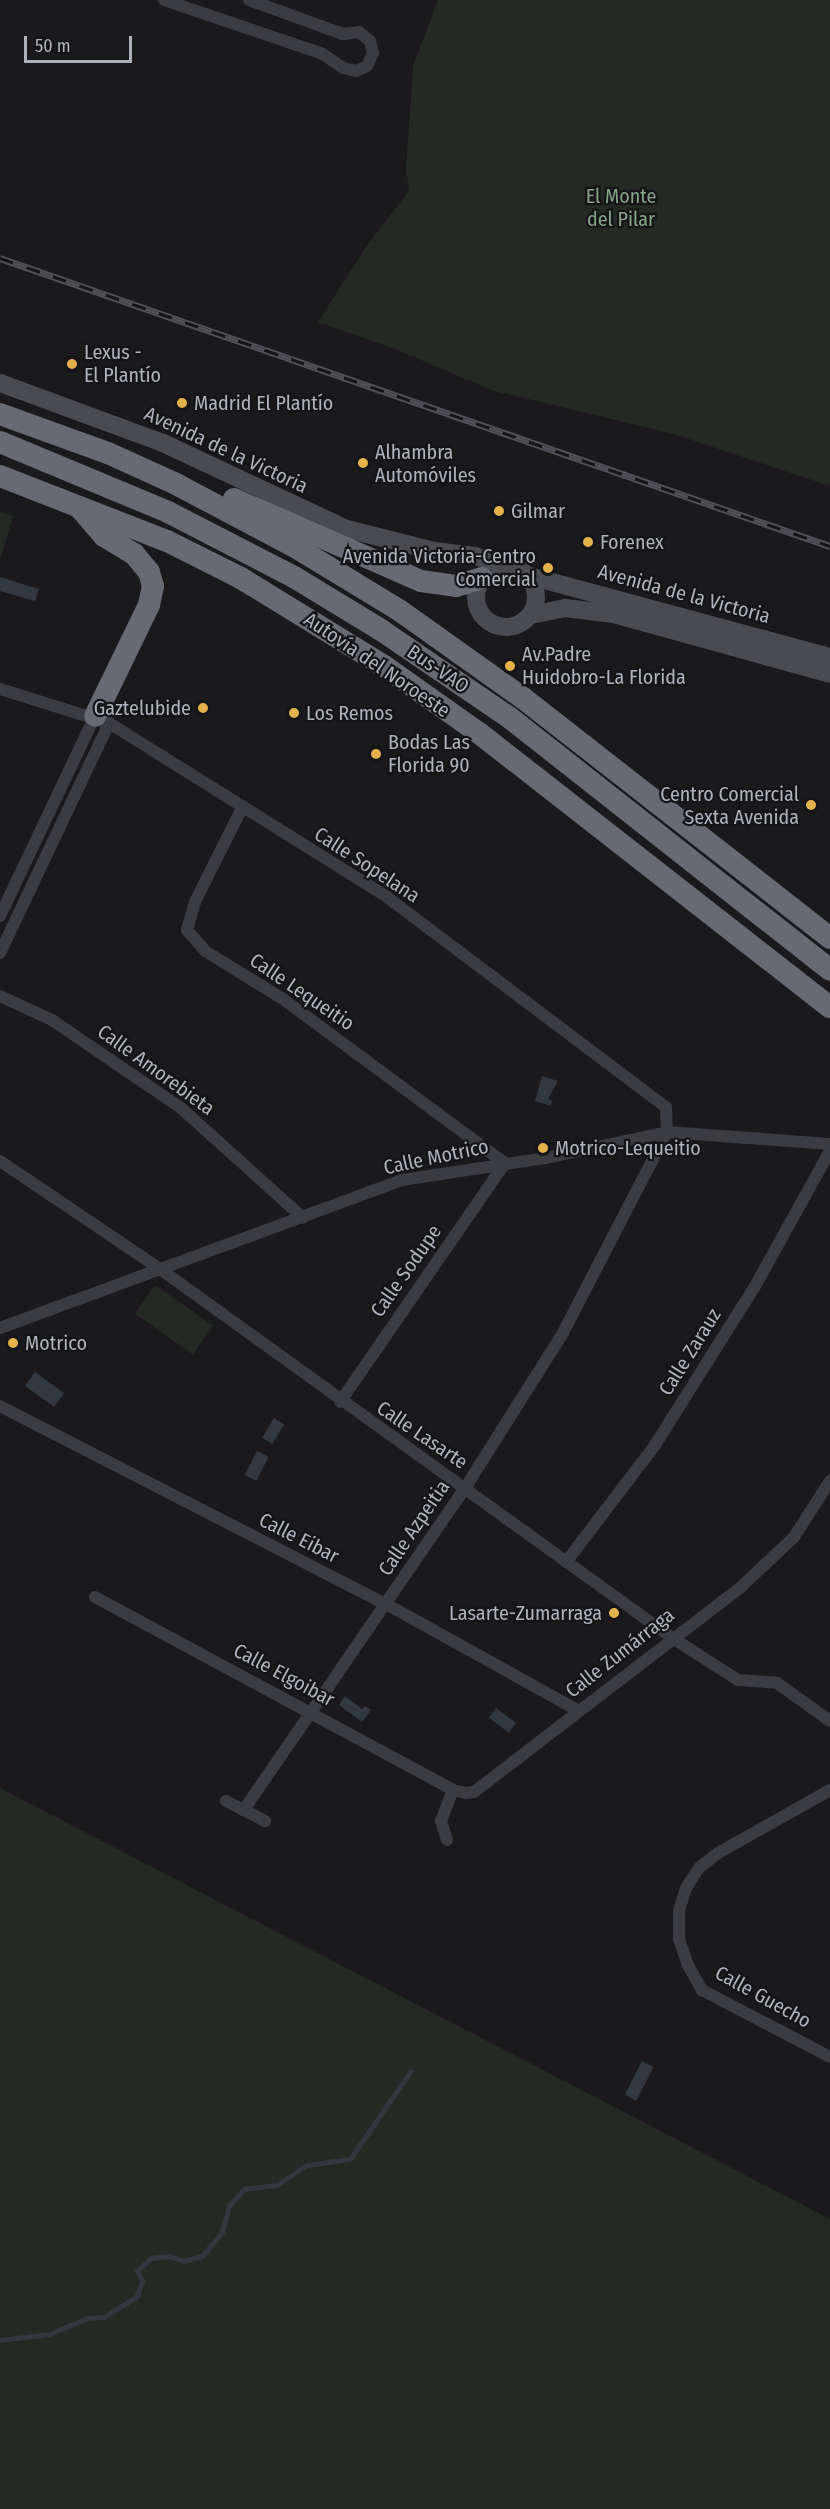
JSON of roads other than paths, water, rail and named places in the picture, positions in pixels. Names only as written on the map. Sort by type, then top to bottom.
[{"type":"highway","points":[[0,414],[108,453],[176,484],[297,548],[475,662],[830,938]]},
{"type":"highway","name":"Bus-VAO","points":[[0,442],[134,496],[205,530],[294,576],[381,630],[510,718],[830,970]]},
{"type":"highway","name":"Autovía del Noroeste","points":[[0,476],[132,525],[239,577],[384,666],[478,733],[830,1007]]},
{"type":"highway","points":[[176,484],[211,489],[421,581],[444,587],[478,582]]},
{"type":"highway","points":[[76,504],[104,536],[134,554],[152,579],[149,605],[102,719]]},
{"type":"street","points":[[164,0],[321,53],[343,68],[356,71],[367,66],[373,53],[370,41],[359,32],[344,34],[249,0]]},
{"type":"street","name":"Avenida de la Victoria","points":[[0,383],[163,443],[347,529],[435,551],[475,556],[518,571],[830,657]]},
{"type":"street","name":"Avenida de la Victoria","points":[[435,551],[467,567],[478,582]]},
{"type":"street","points":[[494,569],[518,571],[536,598],[530,615],[505,627],[488,621],[477,605],[478,582],[494,569]]},
{"type":"street","name":"Avenida de la Victoria","points":[[530,615],[565,608],[614,614],[830,674]]},
{"type":"street","name":"Calle Sopelana","points":[[0,689],[102,719],[387,897],[666,1107],[667,1132]]},
{"type":"street","points":[[0,916],[102,719]]},
{"type":"street","points":[[0,953],[102,719]]},
{"type":"street","name":"Calle Lequeitio","points":[[242,808],[195,902],[187,930],[205,951],[283,999],[505,1163]]},
{"type":"street","name":"Calle Amorebieta","points":[[0,996],[52,1020],[182,1108],[303,1218]]},
{"type":"street","name":"Calle Motrico","points":[[0,1328],[402,1180],[546,1158],[667,1132],[830,1144]]},
{"type":"street","name":"Calle Azpeitia","points":[[244,1810],[465,1488],[563,1333],[667,1132]]},
{"type":"street","name":"Calle Zarauz","points":[[566,1562],[655,1445],[754,1288],[830,1151]]},
{"type":"street","name":"Calle Lasarte","points":[[0,1161],[160,1269],[340,1402],[465,1488],[671,1637],[738,1680],[777,1683],[830,1721]]},
{"type":"street","name":"Calle Sodupe","points":[[340,1402],[505,1163]]},
{"type":"street","name":"Calle Eibar","points":[[0,1406],[386,1604],[578,1710]]},
{"type":"street","name":"Calle Zumárraga","points":[[453,1790],[474,1792],[671,1637],[742,1586],[794,1537],[830,1481]]},
{"type":"street","name":"Calle Elgoibar","points":[[95,1597],[311,1711],[453,1790]]},
{"type":"street","points":[[447,1840],[441,1821],[453,1790]]},
{"type":"street","name":"Calle Guecho","points":[[830,1790],[718,1853],[699,1868],[686,1888],[679,1911],[679,1939],[702,1990],[830,2057]]},
{"type":"street","points":[[226,1801],[265,1821]]},
{"type":"waterway","points":[[0,2340],[49,2334],[88,2318],[104,2317],[137,2296],[142,2281],[137,2271],[151,2258],[170,2256],[184,2261],[202,2256],[222,2232],[229,2206],[244,2189],[277,2185],[307,2165],[350,2159],[410,2072]]},
{"type":"railway","points":[[0,258],[830,546]]},
{"type":"place","name":"Lexus - El Plantío","points":[[72,364]]},
{"type":"place","name":"Madrid El Plantío","points":[[182,403]]},
{"type":"place","name":"Alhambra Automóviles","points":[[363,463]]},
{"type":"place","name":"Gilmar","points":[[499,511]]},
{"type":"place","name":"Forenex","points":[[588,542]]},
{"type":"place","name":"Avenida Victoria-Centro Comercial","points":[[548,568]]},
{"type":"place","name":"Av.Padre Huidobro-La Florida","points":[[510,666]]},
{"type":"place","name":"Gaztelubide","points":[[203,708]]},
{"type":"place","name":"Los Remos","points":[[294,713]]},
{"type":"place","name":"Bodas Las Florida 90","points":[[376,754]]},
{"type":"place","name":"Centro Comercial Sexta Avenida","points":[[811,805]]},
{"type":"place","name":"Motrico-Lequeitio","points":[[543,1148]]},
{"type":"place","name":"Motrico","points":[[13,1343]]},
{"type":"place","name":"Lasarte-Zumarraga","points":[[614,1613]]},
{"type":"park label","name":"El Monte del Pilar","points":[[621,208]]}]
